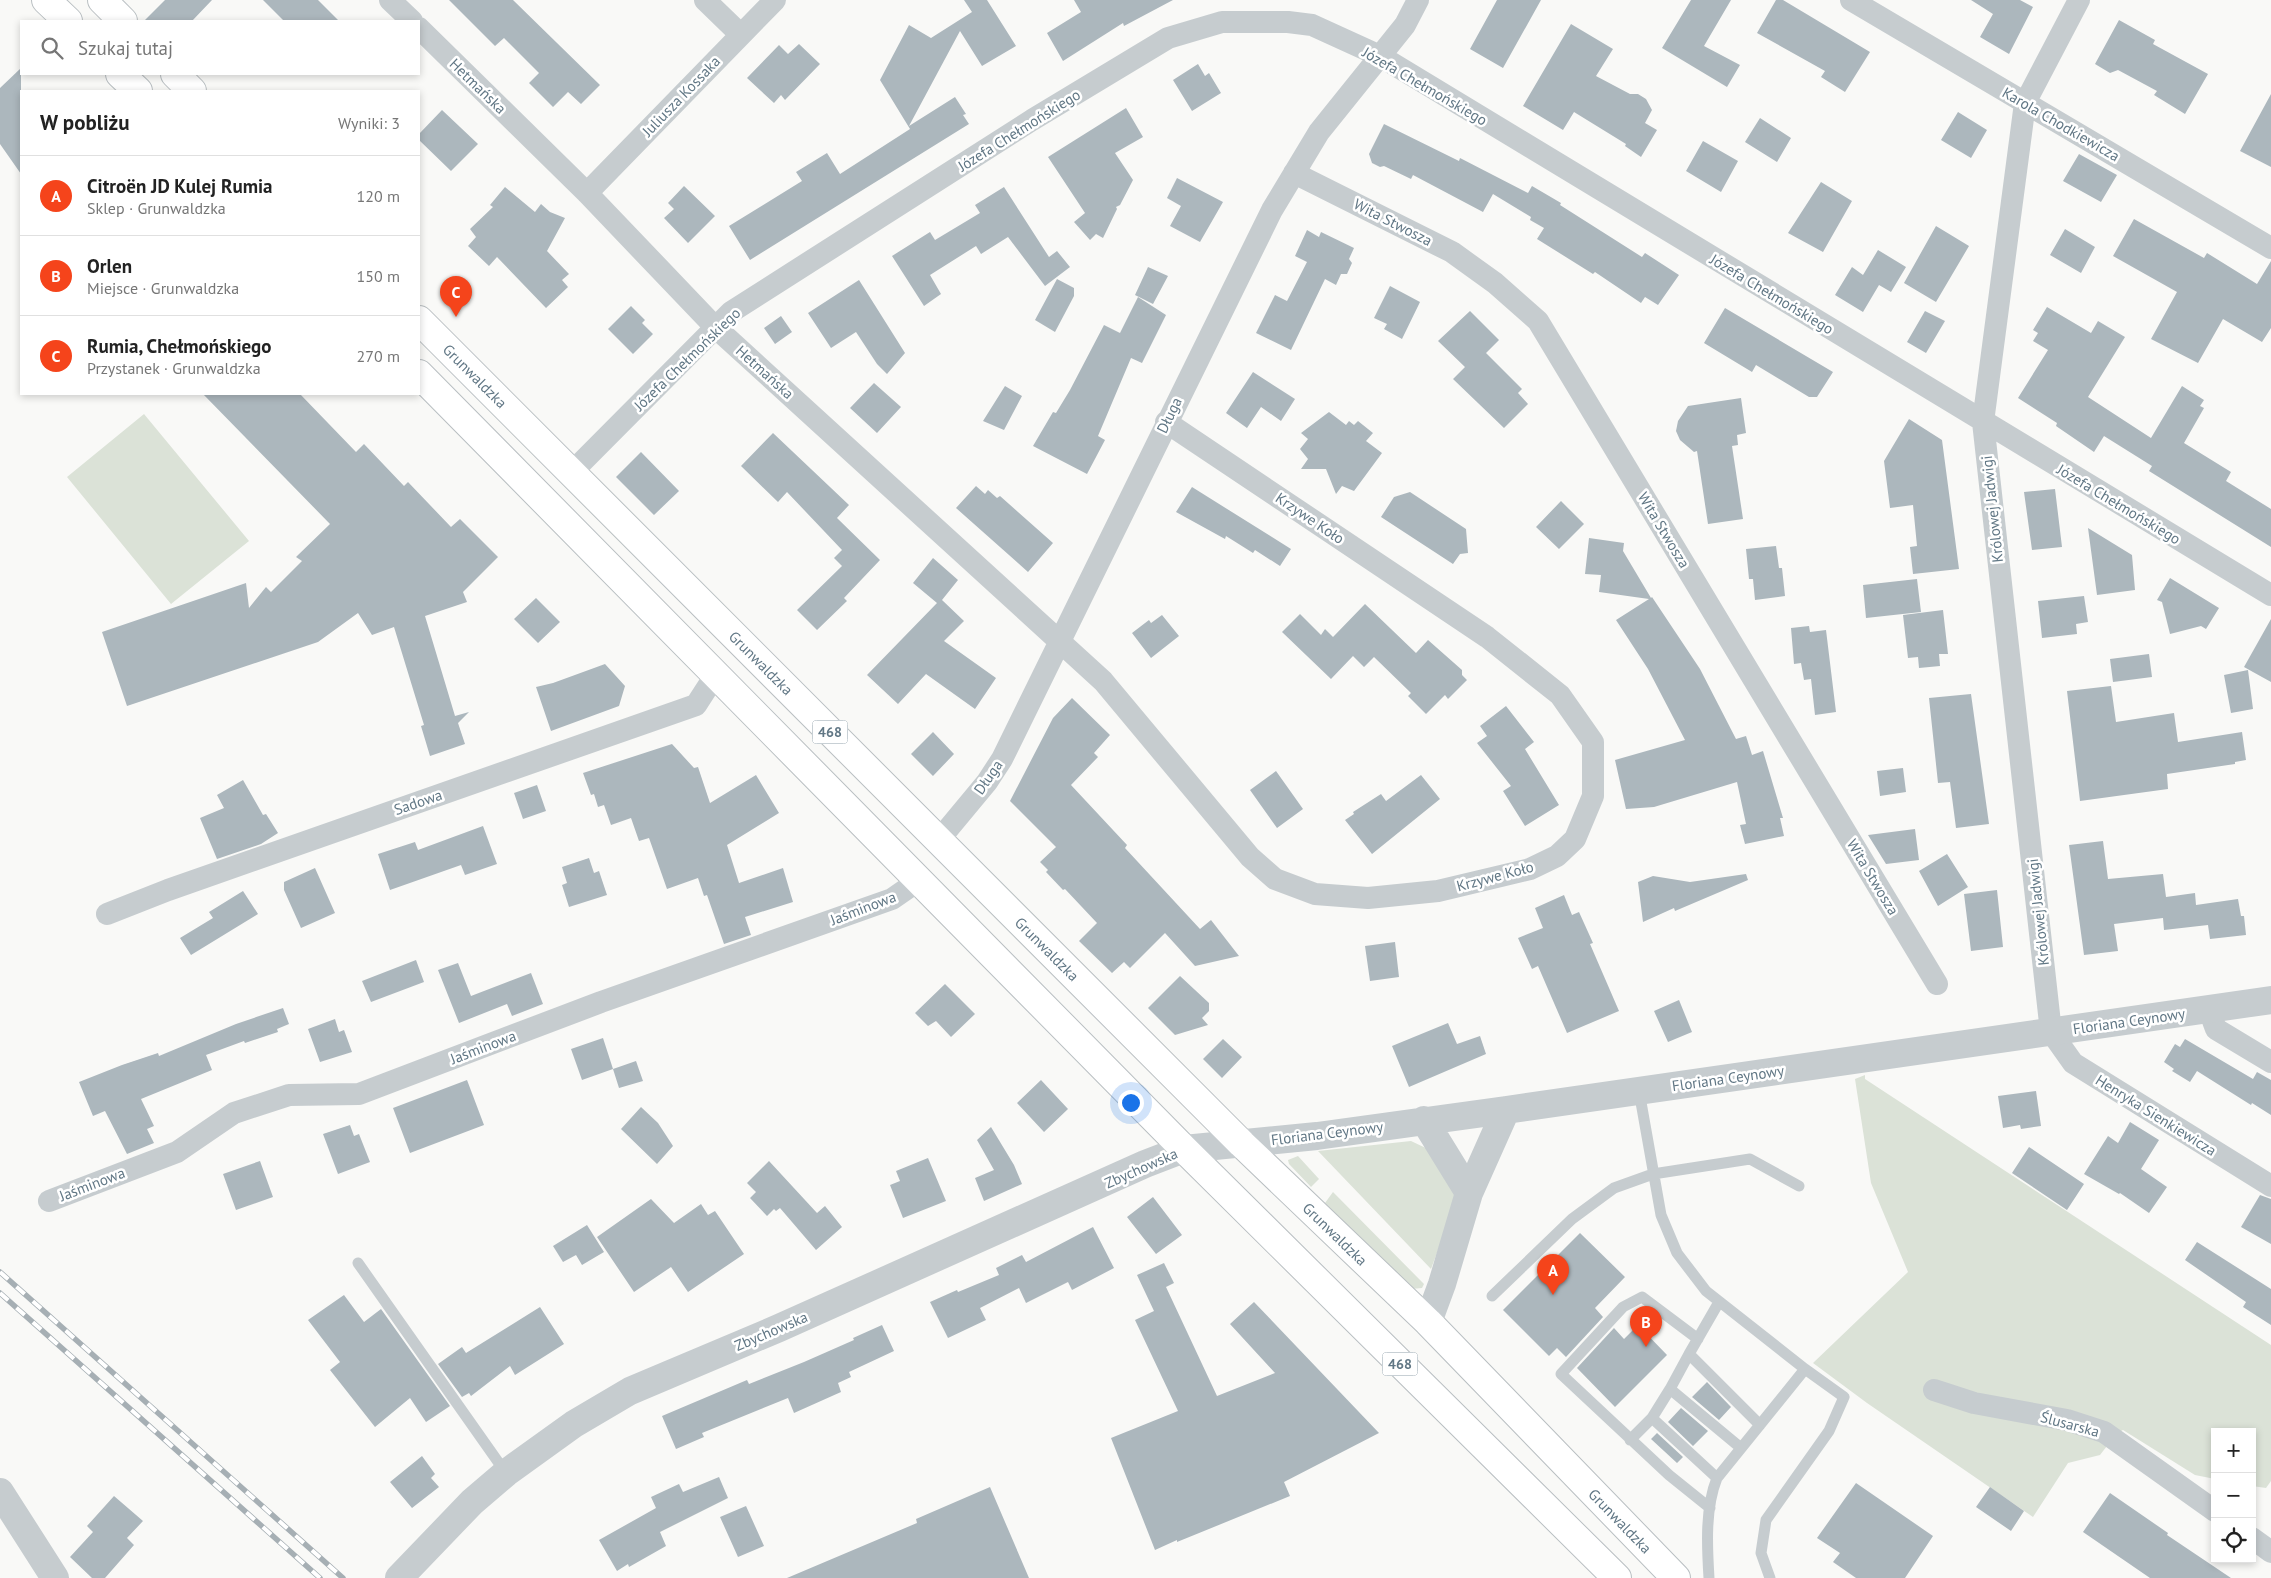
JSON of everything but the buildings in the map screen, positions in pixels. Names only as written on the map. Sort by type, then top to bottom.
[{"type":"main road","points":[[46,0],[67,20]]},
{"type":"main road","points":[[102,0],[122,20]]},
{"type":"main road","points":[[121,75],[137,90]]},
{"type":"main road","points":[[176,75],[191,90]]},
{"type":"main road","name":"Grunwaldzka","points":[[420,321],[1242,1144],[1428,1322],[1676,1578]]},
{"type":"main road","name":"468","points":[[420,375],[1184,1149],[1617,1578]]},
{"type":"street","points":[[390,0],[411,20]]},
{"type":"street","points":[[705,0],[740,34]]},
{"type":"street","name":"Juliusza Kossaka","points":[[587,193],[775,0]]},
{"type":"street","name":"Długa","points":[[938,841],[987,782],[1002,759],[1166,422],[1272,210],[1319,132],[1405,25],[1418,0]]},
{"type":"street","name":"Karola Chodkiewicza","points":[[1851,0],[2271,248]]},
{"type":"street","name":"Królowej Jadwigi","points":[[2051,1032],[1982,422],[2025,103],[2079,0]]},
{"type":"street","name":"Józefa Chełmońskiego","points":[[571,473],[731,312],[1032,120],[1168,38],[1222,22],[1288,22],[1312,25],[1380,56],[2271,596]]},
{"type":"street","name":"Hetmańska","points":[[420,29],[587,193],[715,327],[1059,640]]},
{"type":"street","name":"Wita Stwosza","points":[[1294,172],[1452,252],[1495,282],[1538,321],[1937,984]]},
{"type":"street","name":"Krzywe Koło","points":[[1059,640],[1103,681],[1250,857],[1275,879],[1315,894],[1368,898],[1438,891],[1530,869],[1557,856],[1575,839],[1593,796],[1593,742],[1560,695],[1487,637],[1166,422]]},
{"type":"street","name":"Sadowa","points":[[107,914],[168,890],[696,705],[716,674]]},
{"type":"street","name":"Jaśminowa","points":[[48,1201],[177,1152],[234,1112],[289,1095],[359,1094],[602,1002],[892,899],[918,881]]},
{"type":"street","name":"Floriana Ceynowy","points":[[1184,1149],[1317,1136],[2271,1000]]},
{"type":"street","points":[[2209,1010],[2216,1029],[2271,1062]]},
{"type":"street","name":"Henryka Sienkiewicza","points":[[2051,1032],[2073,1063],[2271,1186]]},
{"type":"street","points":[[1428,1322],[1442,1284],[1469,1194],[1506,1110]]},
{"type":"street","points":[[1424,1120],[1469,1194]]},
{"type":"street","name":"Zbychowska","points":[[399,1578],[472,1502],[506,1472],[574,1424],[630,1391],[779,1328],[1184,1149]]},
{"type":"street","name":"Ślusarska","points":[[1934,1390],[1974,1403],[2066,1420],[2104,1432],[2211,1508]]},
{"type":"street","points":[[0,1492],[56,1578]]},
{"type":"street","points":[[2256,1541],[2271,1552]]},
{"type":"lane","points":[[1639,1091],[1661,1214],[1677,1253],[1706,1291],[1844,1398],[1830,1431],[1766,1520],[1761,1553],[1770,1578]]},
{"type":"lane","points":[[1492,1296],[1572,1219],[1614,1188],[1653,1174],[1750,1159],[1799,1186]]},
{"type":"lane","points":[[358,1263],[506,1472]]},
{"type":"lane","points":[[1698,1339],[1642,1297],[1623,1307],[1561,1374],[1630,1440],[1710,1508]]},
{"type":"lane","points":[[1630,1440],[1652,1418],[1719,1302]]},
{"type":"lane","points":[[1689,1354],[1760,1425]]},
{"type":"lane","points":[[1708,1578],[1707,1547],[1710,1508],[1712,1491],[1717,1478],[1805,1369]]},
{"type":"lane","points":[[1670,1389],[1741,1448]]},
{"type":"lane","points":[[1652,1418],[1717,1478]]},
{"type":"shaded area","points":[[144,414],[249,541],[171,604],[67,477]]},
{"type":"shaded area","points":[[1865,1075],[1865,1079],[2271,1345],[2271,1481],[2266,1488],[2256,1487],[2256,1428],[2211,1428],[2211,1478],[2195,1475],[2123,1430],[2117,1433],[2100,1455],[2068,1463],[2033,1517],[1867,1403],[1813,1363],[1908,1272],[1871,1183],[1855,1079]]},
{"type":"shaded area","points":[[1411,1141],[1430,1150],[1457,1198],[1431,1269],[1318,1151]]},
{"type":"shaded area","points":[[1298,1156],[1319,1179],[1311,1187],[1289,1164],[1288,1160]]},
{"type":"shaded area","points":[[1333,1192],[1424,1284],[1422,1288],[1411,1289],[1325,1203]]},
{"type":"railway","points":[[0,1272],[343,1578]]},
{"type":"railway","points":[[0,1293],[320,1578]]},
{"type":"place","name":"Rumia, Chełmońskiego","points":[[456,317]]},
{"type":"place","name":"Citroën JD Kulej Rumia","points":[[1553,1295]]},
{"type":"place","name":"Orlen","points":[[1646,1347]]}]
